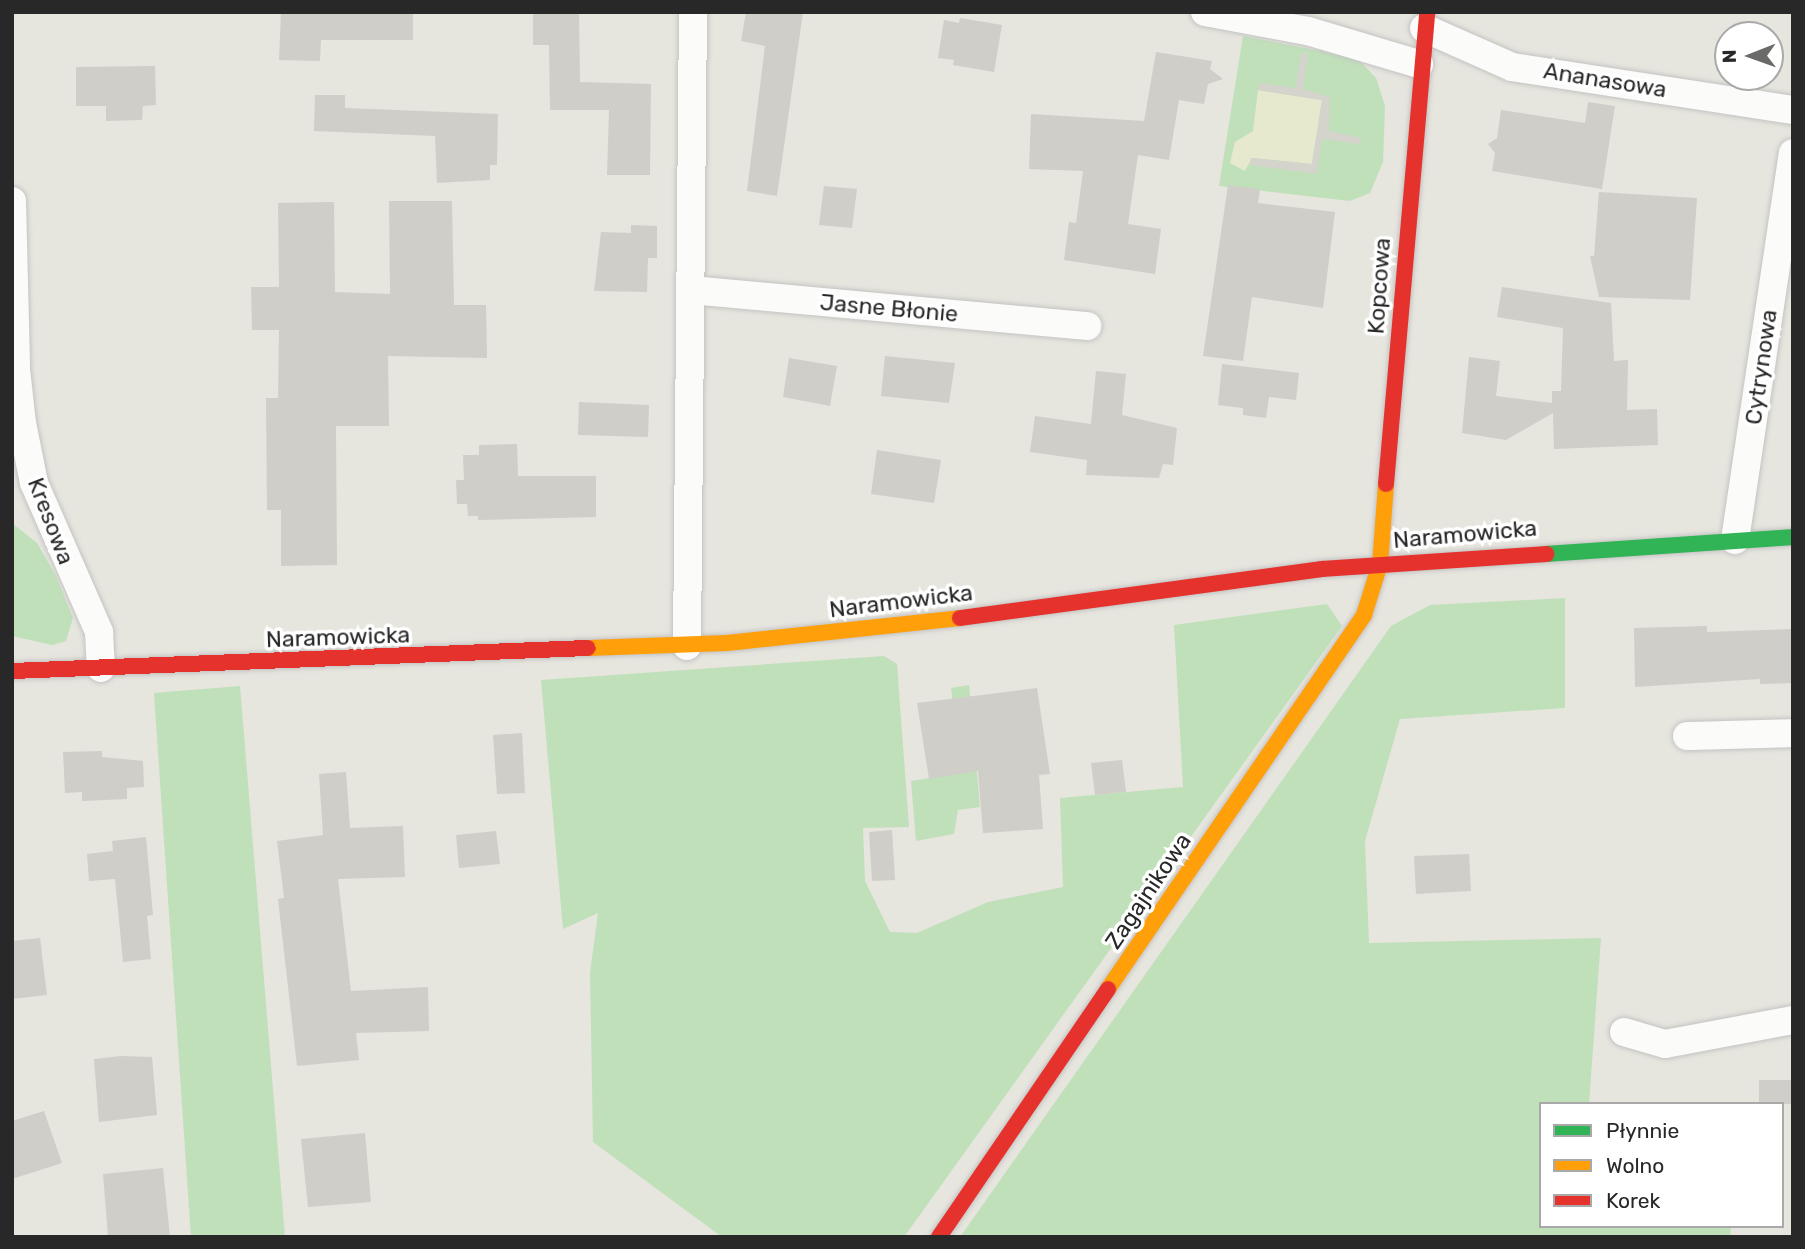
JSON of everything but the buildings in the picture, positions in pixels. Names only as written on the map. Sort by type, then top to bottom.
[{"type":"street","points":[[687,646],[693,12]]},
{"type":"street","points":[[1205,12],[1308,31],[1419,64]]},
{"type":"street","name":"Kopcowa","points":[[1380,564],[1419,64],[1426,20]]},
{"type":"street","name":"Ananasowa","points":[[1426,20],[1512,67],[1793,110]]},
{"type":"street","name":"Cytrynowa","points":[[1735,540],[1793,153]]},
{"type":"street","name":"Kresowa","points":[[12,201],[14,370],[34,483],[99,632],[101,668]]},
{"type":"street","name":"Jasne Błonie","points":[[691,290],[1087,326]]},
{"type":"street","name":"Naramowicka","points":[[12,671],[687,646],[890,627],[1380,564],[1793,537]]},
{"type":"street","name":"Zagajnikowa","points":[[939,1237],[1364,615],[1380,564]]},
{"type":"street","points":[[1687,736],[1793,733]]},
{"type":"street","points":[[1624,1032],[1665,1044],[1793,1020]]},
{"type":"shaded area","points":[[1243,36],[1357,58],[1376,78],[1385,106],[1383,162],[1370,193],[1350,201],[1219,186]]},
{"type":"shaded area","points":[[1301,53],[1308,54],[1303,89],[1330,97],[1329,131],[1361,138],[1360,144],[1322,139],[1317,174],[1250,165],[1251,158],[1312,164],[1322,100],[1258,90],[1260,83],[1296,88]]},
{"type":"shaded area","points":[[12,523],[37,543],[56,576],[73,618],[66,641],[52,645],[12,636]]},
{"type":"shaded area","points":[[1565,598],[1565,708],[1400,719],[1365,841],[1369,943],[1601,938],[1589,1102],[1539,1102],[1539,1228],[1731,1228],[1730,1237],[960,1237],[1391,626],[1430,605]]},
{"type":"shaded area","points":[[1327,604],[1342,626],[904,1237],[722,1237],[593,1142],[590,973],[598,913],[563,929],[541,680],[884,656],[897,664],[909,827],[863,828],[865,881],[890,932],[917,933],[988,902],[1063,887],[1060,798],[1183,787],[1174,625]]},
{"type":"shaded area","points":[[969,685],[980,807],[958,810],[954,834],[916,841],[911,781],[962,773],[951,688]]},
{"type":"shaded area","points":[[240,686],[285,1237],[191,1237],[154,693]]},
{"type":"sand","points":[[1258,90],[1322,100],[1312,164],[1252,158],[1245,171],[1230,163],[1235,142],[1253,131]]},
{"type":"traffic: fast","points":[[1546,554],[1793,537]]},
{"type":"traffic: slow","points":[[1108,989],[1364,615],[1380,564],[1386,484]]},
{"type":"traffic: slow","points":[[588,648],[727,643],[960,618]]},
{"type":"traffic: jam","points":[[1386,484],[1427,12]]},
{"type":"traffic: jam","points":[[960,618],[1322,569],[1546,554]]},
{"type":"traffic: jam","points":[[12,671],[588,648]]},
{"type":"traffic: jam","points":[[939,1237],[1108,989]]}]
